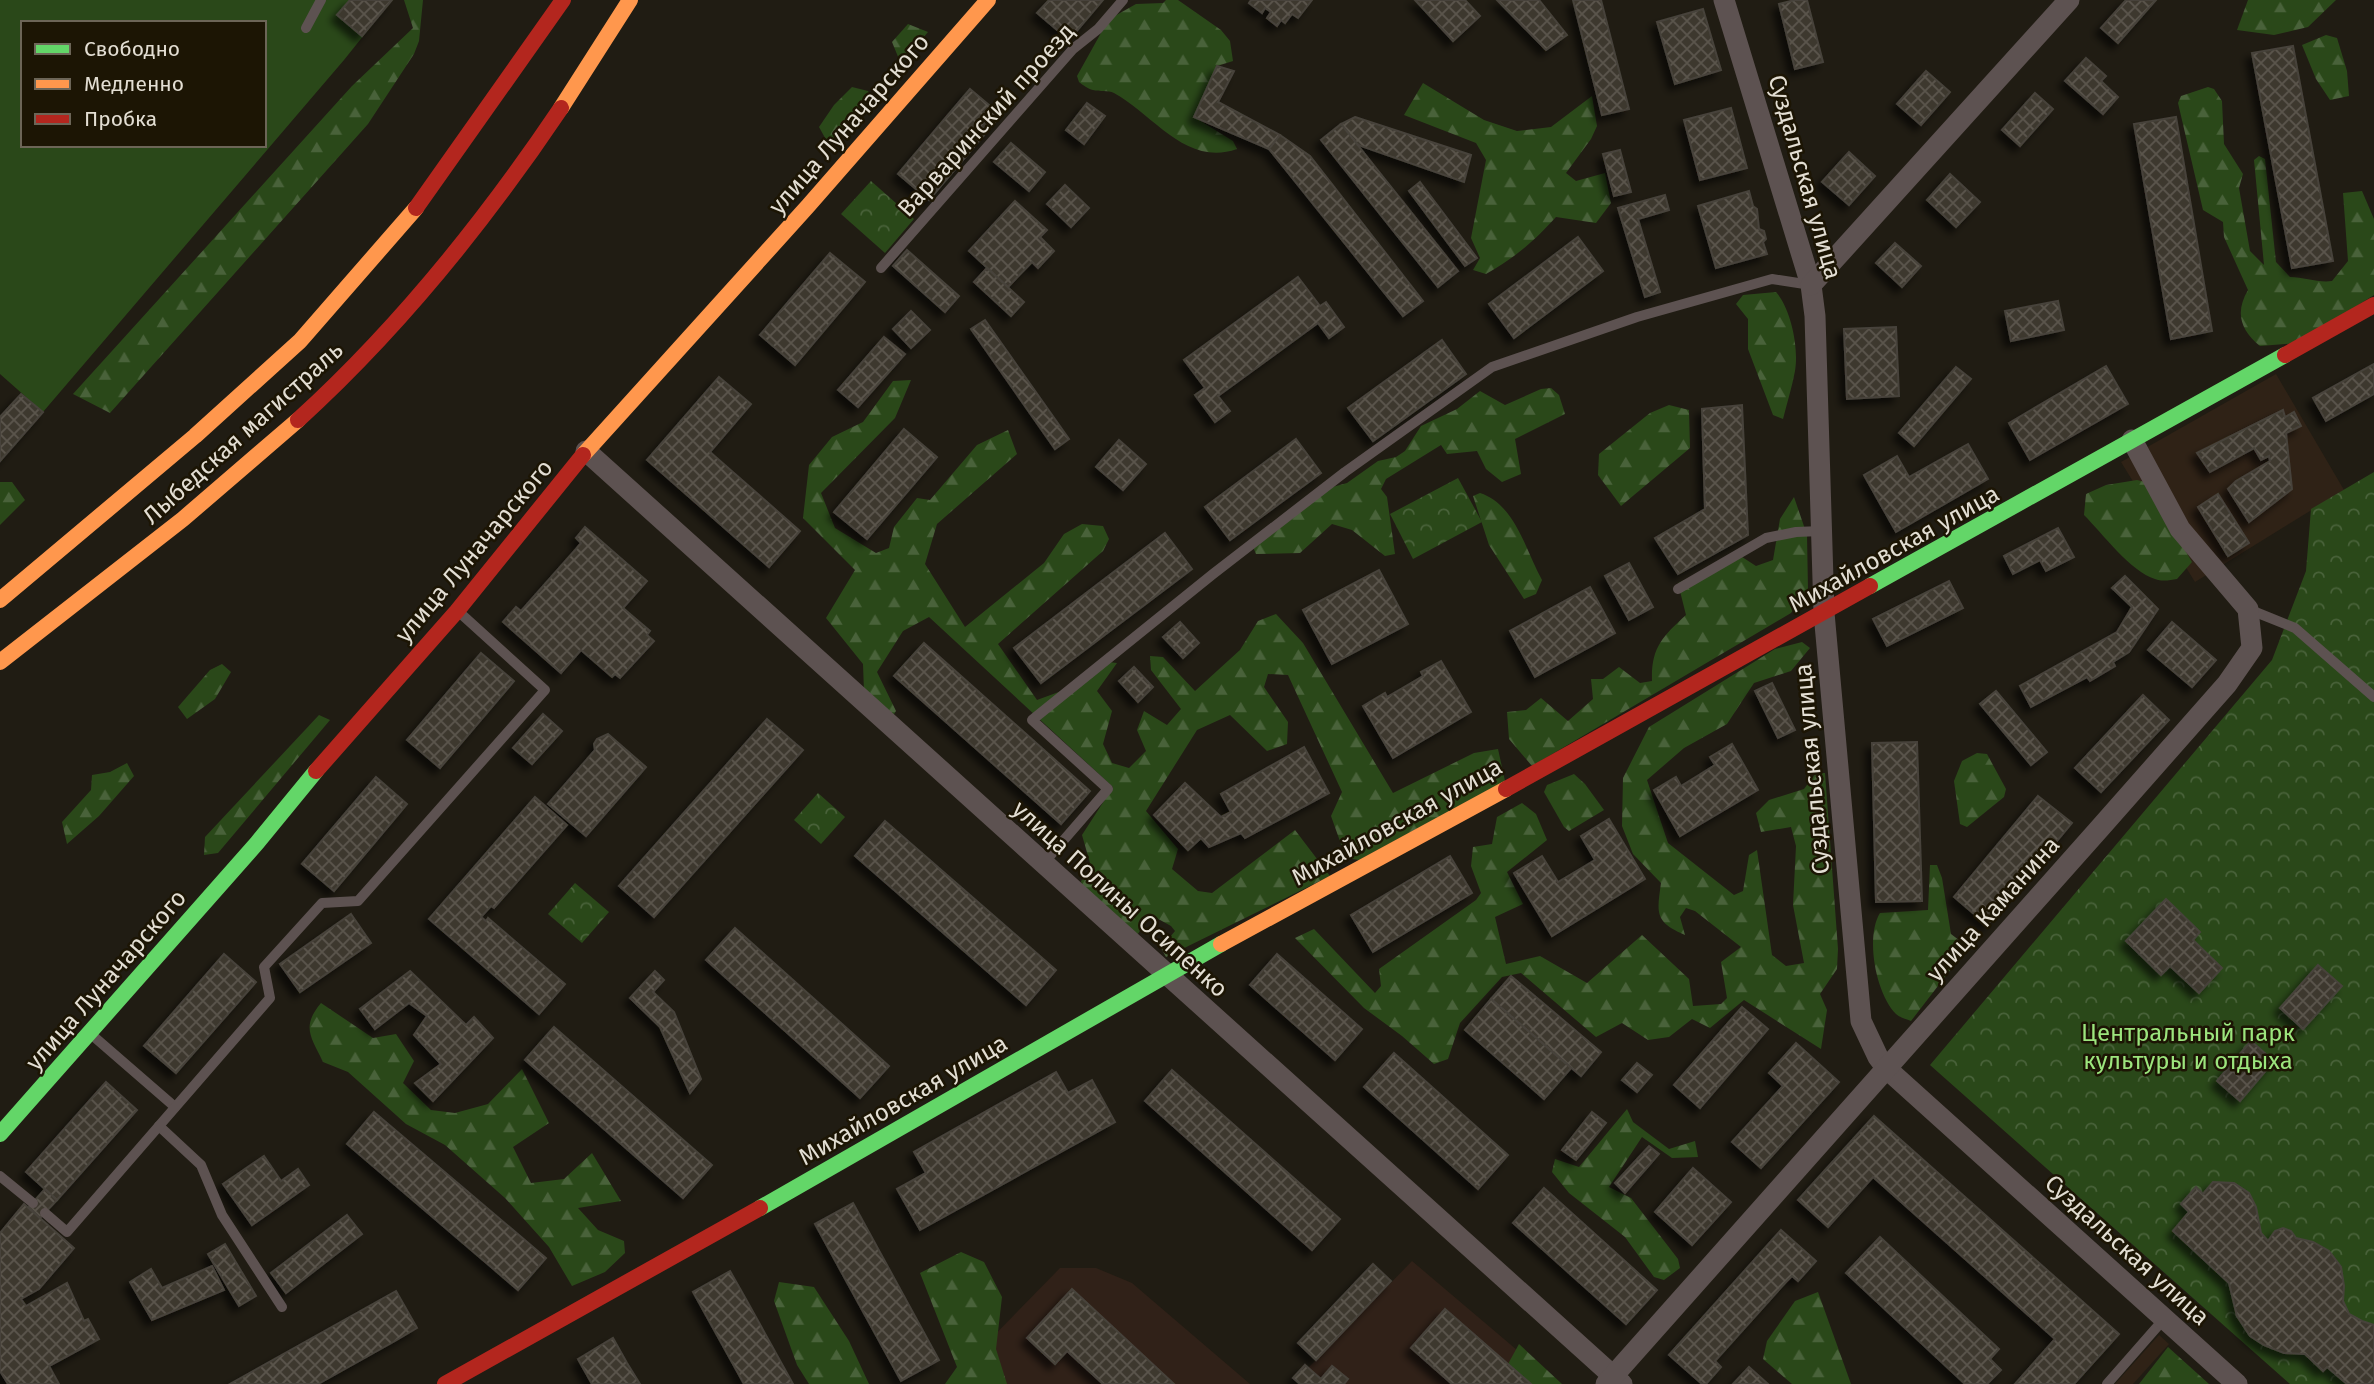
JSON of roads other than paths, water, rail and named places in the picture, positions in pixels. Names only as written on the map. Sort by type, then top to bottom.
[{"type":"main road","name":"Лыбедская магистраль","points":[[0,600],[195,436],[300,341],[419,205],[563,0]]},
{"type":"main road","name":"Лыбедская магистраль","points":[[0,662],[119,571],[255,459],[359,362],[461,247],[520,168],[630,0]]},
{"type":"main road","name":"улица Луначарского","points":[[0,1134],[457,611],[586,451],[808,206],[988,0]]},
{"type":"main road","name":"Михайловская улица","points":[[445,1384],[732,1224],[1166,975],[1824,613],[2374,305]]},
{"type":"street","name":"Суздальская улица","points":[[1724,0],[1811,285],[1815,316],[1824,613],[1861,1021],[1878,1057],[1887,1069],[2237,1384]]},
{"type":"street","points":[[1811,285],[2069,0]]},
{"type":"street","points":[[2132,440],[2180,529],[2248,609]]},
{"type":"street","name":"улица Полины Осипенко","points":[[586,451],[1613,1382]]},
{"type":"street","name":"улица Каманина","points":[[1613,1382],[2227,684],[2252,648],[2248,609]]},
{"type":"lane","points":[[306,28],[321,0]]},
{"type":"lane","name":"Варваринский проезд","points":[[881,268],[1073,49],[1098,29],[1122,0]]},
{"type":"lane","points":[[1043,864],[1108,789],[1031,720],[1345,472],[1492,367],[1637,317],[1772,279],[1811,285]]},
{"type":"lane","points":[[1678,589],[1766,538],[1796,532],[1821,531]]},
{"type":"lane","points":[[2248,609],[2295,628],[2374,697]]},
{"type":"lane","points":[[45,1213],[66,1232],[271,998],[264,967],[322,903],[358,901],[545,690],[457,611]]},
{"type":"lane","points":[[89,1033],[175,1107]]},
{"type":"lane","points":[[159,1126],[201,1165],[222,1215],[282,1307]]},
{"type":"lane","points":[[0,1176],[33,1203]]},
{"type":"lane","points":[[2107,1384],[2164,1319]]},
{"type":"park label","name":"Центральный парк культуры и отдыха","points":[[2188,1047]]}]
